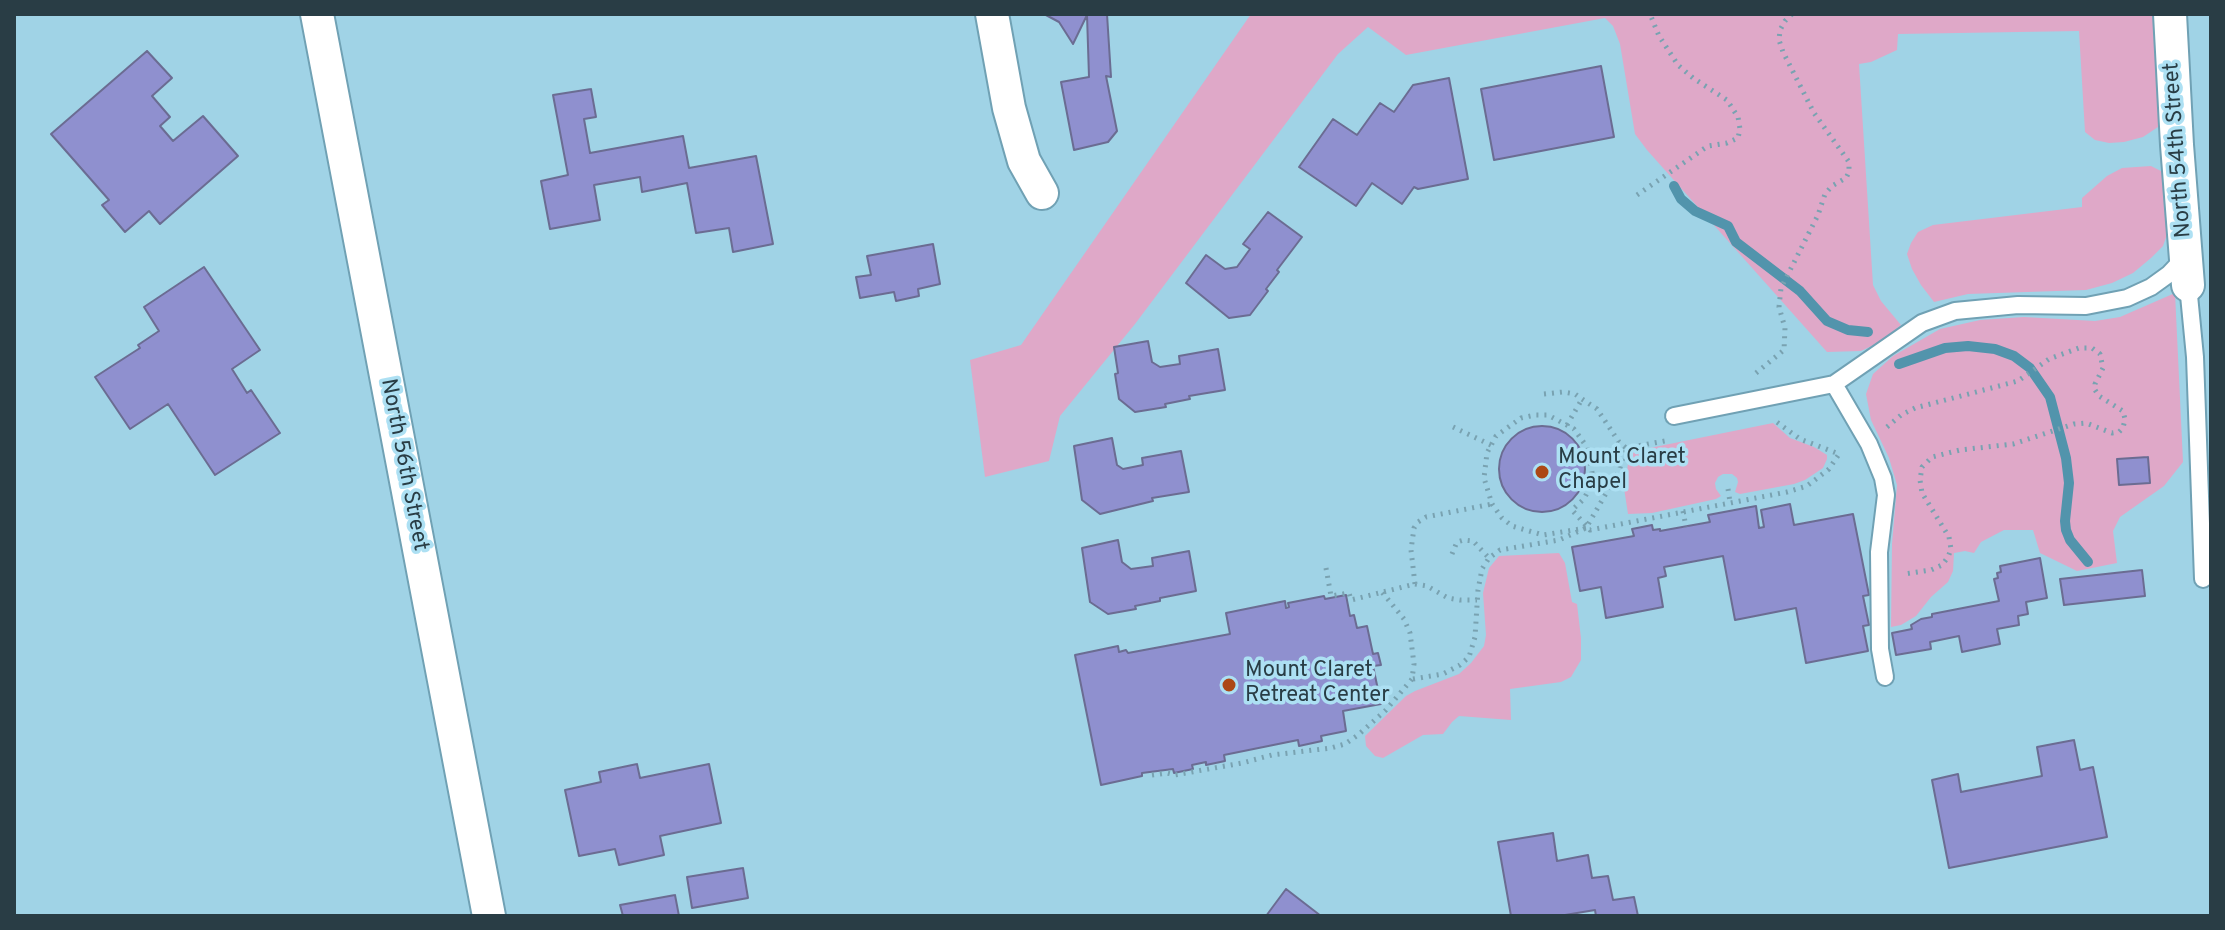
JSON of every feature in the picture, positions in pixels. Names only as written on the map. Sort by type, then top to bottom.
[{"type":"street","name":"North 56th Street","points":[[317,14],[489,916]]},
{"type":"street","points":[[992,14],[1009,108],[1024,161],[1042,193]]},
{"type":"street","name":"North 54th Street","points":[[2170,14],[2187,271]]},
{"type":"lane","points":[[1674,416],[1834,384],[1922,323],[1955,311],[2104,303],[2127,298],[2169,274],[2187,271],[2195,357],[2203,579]]},
{"type":"lane","points":[[1834,384],[1869,444],[1883,478],[1886,495],[1879,552],[1880,649],[1885,677]]},
{"type":"path","points":[[1637,195],[1708,146],[1738,138],[1740,129],[1738,117],[1727,100],[1678,65],[1659,36],[1650,14]]},
{"type":"path","points":[[1756,373],[1784,350],[1785,328],[1779,307],[1781,288],[1818,215],[1825,194],[1849,172],[1849,162],[1814,113],[1783,52],[1780,30],[1792,14]]},
{"type":"path","points":[[1586,528],[1572,510],[1584,499],[1590,487],[1591,459],[1583,439],[1574,429],[1548,415],[1535,415],[1521,418],[1496,436],[1484,466],[1484,478],[1492,504],[1502,518],[1512,526],[1543,535],[1586,528],[1590,530],[1807,486],[1829,469],[1839,454],[1869,444],[1901,415],[1915,408],[1992,389],[2028,375],[2049,359],[2079,348],[2092,348],[2100,354],[2103,368],[2095,390],[2123,411],[2123,428],[2112,433],[2086,423],[2074,424],[2013,444],[1960,450],[1932,457],[1922,467],[1922,493],[1949,537],[1951,549],[1948,557],[1942,565],[1931,570],[1879,576]]},
{"type":"path","points":[[1544,394],[1575,394],[1597,409],[1626,448]]},
{"type":"path","points":[[1567,425],[1582,399]]},
{"type":"path","points":[[1768,420],[1775,420],[1800,439],[1839,454]]},
{"type":"path","points":[[1453,427],[1491,445]]},
{"type":"path","points":[[1626,448],[1678,439]]},
{"type":"path","points":[[1412,679],[1443,674],[1469,657],[1475,637],[1482,569],[1489,558],[1500,550],[1559,540],[1586,528],[1619,471],[1626,448]]},
{"type":"path","points":[[1728,489],[1730,502]]},
{"type":"path","points":[[1415,584],[1411,550],[1414,528],[1418,522],[1426,517],[1492,504]]},
{"type":"path","points":[[1683,511],[1686,527]]},
{"type":"path","points":[[1452,554],[1457,542],[1464,540],[1473,541],[1489,558]]},
{"type":"path","points":[[1326,568],[1331,596],[1349,593],[1351,600],[1415,584],[1427,586],[1448,598],[1477,600]]},
{"type":"path","points":[[1152,775],[1175,775],[1345,744],[1386,710],[1412,679],[1414,664],[1410,633],[1404,619],[1382,592]]},
{"type":"shaded area","points":[[1251,14],[2154,14],[2164,123],[2143,137],[2124,142],[2095,140],[2085,132],[2079,31],[1898,34],[1897,50],[1859,64],[1873,285],[1881,301],[1901,325],[1880,342],[1861,351],[1827,352],[1635,134],[1620,44],[1613,26],[1605,18],[1406,55],[1368,27],[1338,54],[1135,324],[1060,416],[1049,461],[985,477],[970,360],[1021,345]]},
{"type":"shaded area","points":[[2151,166],[2165,173],[2170,226],[2163,246],[2151,258],[2133,273],[2112,283],[2086,290],[1968,294],[1934,302],[1912,269],[1907,254],[1911,243],[1918,232],[1933,225],[2082,207],[2082,198],[2107,176],[2122,168]]},
{"type":"shaded area","points":[[2175,293],[2183,462],[2164,486],[2120,517],[2113,531],[2117,563],[2077,571],[2040,553],[2033,530],[2004,530],[1981,542],[1974,553],[1954,553],[1953,571],[1948,582],[1916,616],[1891,627],[1892,544],[1897,485],[1889,458],[1871,420],[1866,394],[1873,374],[1893,356],[1940,329],[1980,320],[2024,317],[2095,321],[2120,317]]},
{"type":"shaded area","points":[[1773,423],[1790,438],[1827,455],[1823,468],[1794,484],[1740,494],[1735,492],[1737,478],[1732,474],[1723,474],[1715,483],[1721,496],[1716,499],[1652,513],[1628,514],[1624,488],[1630,452]]},
{"type":"shaded area","points":[[1559,553],[1565,563],[1572,602],[1577,604],[1581,638],[1581,660],[1571,677],[1561,682],[1510,689],[1511,720],[1459,716],[1443,734],[1423,735],[1383,758],[1375,756],[1366,746],[1365,736],[1406,696],[1459,674],[1484,646],[1483,593],[1489,568],[1499,556]]},
{"type":"building","points":[[1044,14],[1107,14],[1111,77],[1106,76],[1117,131],[1108,142],[1074,150],[1061,82],[1089,77],[1087,15],[1073,44],[1059,22]]},
{"type":"building","points":[[147,51],[172,78],[152,96],[170,117],[160,126],[173,141],[203,116],[238,156],[160,224],[149,211],[125,232],[102,205],[109,200],[51,134]]},
{"type":"building","points":[[1601,66],[1614,137],[1494,160],[1481,89]]},
{"type":"building","points":[[1449,78],[1468,179],[1418,189],[1414,187],[1402,204],[1372,183],[1356,206],[1299,167],[1333,119],[1357,135],[1380,103],[1394,112],[1413,85]]},
{"type":"building","points":[[591,89],[596,117],[584,119],[590,153],[683,136],[689,168],[756,156],[773,244],[733,252],[729,228],[696,233],[687,183],[642,192],[640,177],[594,185],[600,220],[550,229],[541,181],[568,175],[553,95]]},
{"type":"building","points":[[1268,212],[1302,237],[1277,270],[1279,272],[1266,289],[1268,291],[1250,315],[1229,318],[1186,283],[1206,255],[1225,269],[1237,267],[1250,249],[1243,244]]},
{"type":"building","points":[[933,244],[940,284],[918,289],[919,296],[896,301],[894,292],[860,298],[856,277],[871,275],[867,256]]},
{"type":"building","points":[[204,267],[260,350],[232,369],[247,393],[251,390],[280,433],[215,475],[168,404],[130,429],[95,377],[140,348],[138,345],[159,331],[144,307]]},
{"type":"building","points":[[1148,341],[1152,362],[1160,367],[1180,364],[1179,356],[1218,349],[1225,390],[1189,396],[1190,399],[1165,404],[1166,407],[1135,412],[1119,399],[1114,347]]},
{"type":"building","name":"Mount Claret Chapel","points":[[1534,426],[1550,426],[1573,438],[1582,452],[1585,469],[1582,486],[1573,500],[1550,512],[1534,512],[1518,505],[1506,493],[1499,477],[1499,461],[1506,445],[1518,433]]},
{"type":"building","points":[[1112,438],[1117,465],[1123,469],[1143,465],[1142,458],[1181,451],[1189,492],[1152,498],[1153,501],[1100,514],[1082,500],[1074,446]]},
{"type":"building","points":[[2148,457],[2150,483],[2119,485],[2117,459]]},
{"type":"building","points":[[1790,504],[1794,525],[1853,514],[1869,595],[1863,596],[1869,625],[1863,626],[1868,651],[1806,663],[1796,608],[1735,620],[1723,556],[1664,567],[1666,576],[1658,578],[1663,607],[1606,618],[1601,587],[1580,591],[1572,547],[1634,536],[1632,529],[1652,525],[1653,530],[1660,531],[1710,522],[1708,515],[1756,506],[1759,528],[1764,527],[1761,510]]},
{"type":"building","points":[[1118,540],[1122,562],[1131,569],[1153,566],[1152,558],[1189,551],[1196,591],[1108,614],[1090,602],[1082,548]]},
{"type":"building","points":[[2040,558],[2047,598],[2026,602],[2028,614],[2018,616],[2019,625],[1997,629],[2000,644],[1962,652],[1959,636],[1930,642],[1931,649],[1896,655],[1892,633],[1912,629],[1911,625],[1932,617],[1932,614],[1999,601],[1994,579],[2001,572],[2000,566]]},
{"type":"building","points":[[2142,570],[2145,596],[2064,605],[2060,579]]},
{"type":"building","name":"Mount Claret Retreat Center","points":[[1346,595],[1350,616],[1354,615],[1357,628],[1367,626],[1373,654],[1378,653],[1381,665],[1373,666],[1381,704],[1343,711],[1346,731],[1321,736],[1322,741],[1299,746],[1298,740],[1224,755],[1225,761],[1192,765],[1193,769],[1174,773],[1173,769],[1142,773],[1142,776],[1101,785],[1075,655],[1118,646],[1119,652],[1126,650],[1128,653],[1230,634],[1226,613],[1285,601],[1286,608],[1289,607],[1288,603]]},
{"type":"building","points":[[2074,740],[2080,770],[2093,767],[2107,837],[1949,868],[1932,780],[1958,774],[1961,792],[2042,776],[2037,747]]},
{"type":"building","points":[[637,764],[640,778],[709,764],[721,823],[660,836],[664,855],[619,865],[615,849],[579,856],[565,790],[601,782],[599,772]]},
{"type":"building","points":[[1553,833],[1557,861],[1588,855],[1592,878],[1608,876],[1613,900],[1634,897],[1638,916],[1596,916],[1595,910],[1559,916],[1511,916],[1498,842]]},
{"type":"building","points":[[743,868],[748,898],[692,908],[687,877]]},
{"type":"building","points":[[1286,889],[1321,916],[1266,916]]},
{"type":"building","points":[[675,895],[679,916],[623,916],[620,905]]},
{"type":"waterway","points":[[1674,186],[1681,199],[1695,211],[1728,226],[1736,242],[1800,291],[1827,321],[1848,330],[1868,332]]},
{"type":"waterway","points":[[1899,364],[1945,348],[1968,346],[1995,349],[2014,356],[2030,368],[2050,397],[2066,458],[2069,483],[2066,530],[2088,562]]},
{"type":"place","name":"Mount Claret Chapel","points":[[1542,472]]},
{"type":"place","name":"Mount Claret Retreat Center","points":[[1229,685]]}]
